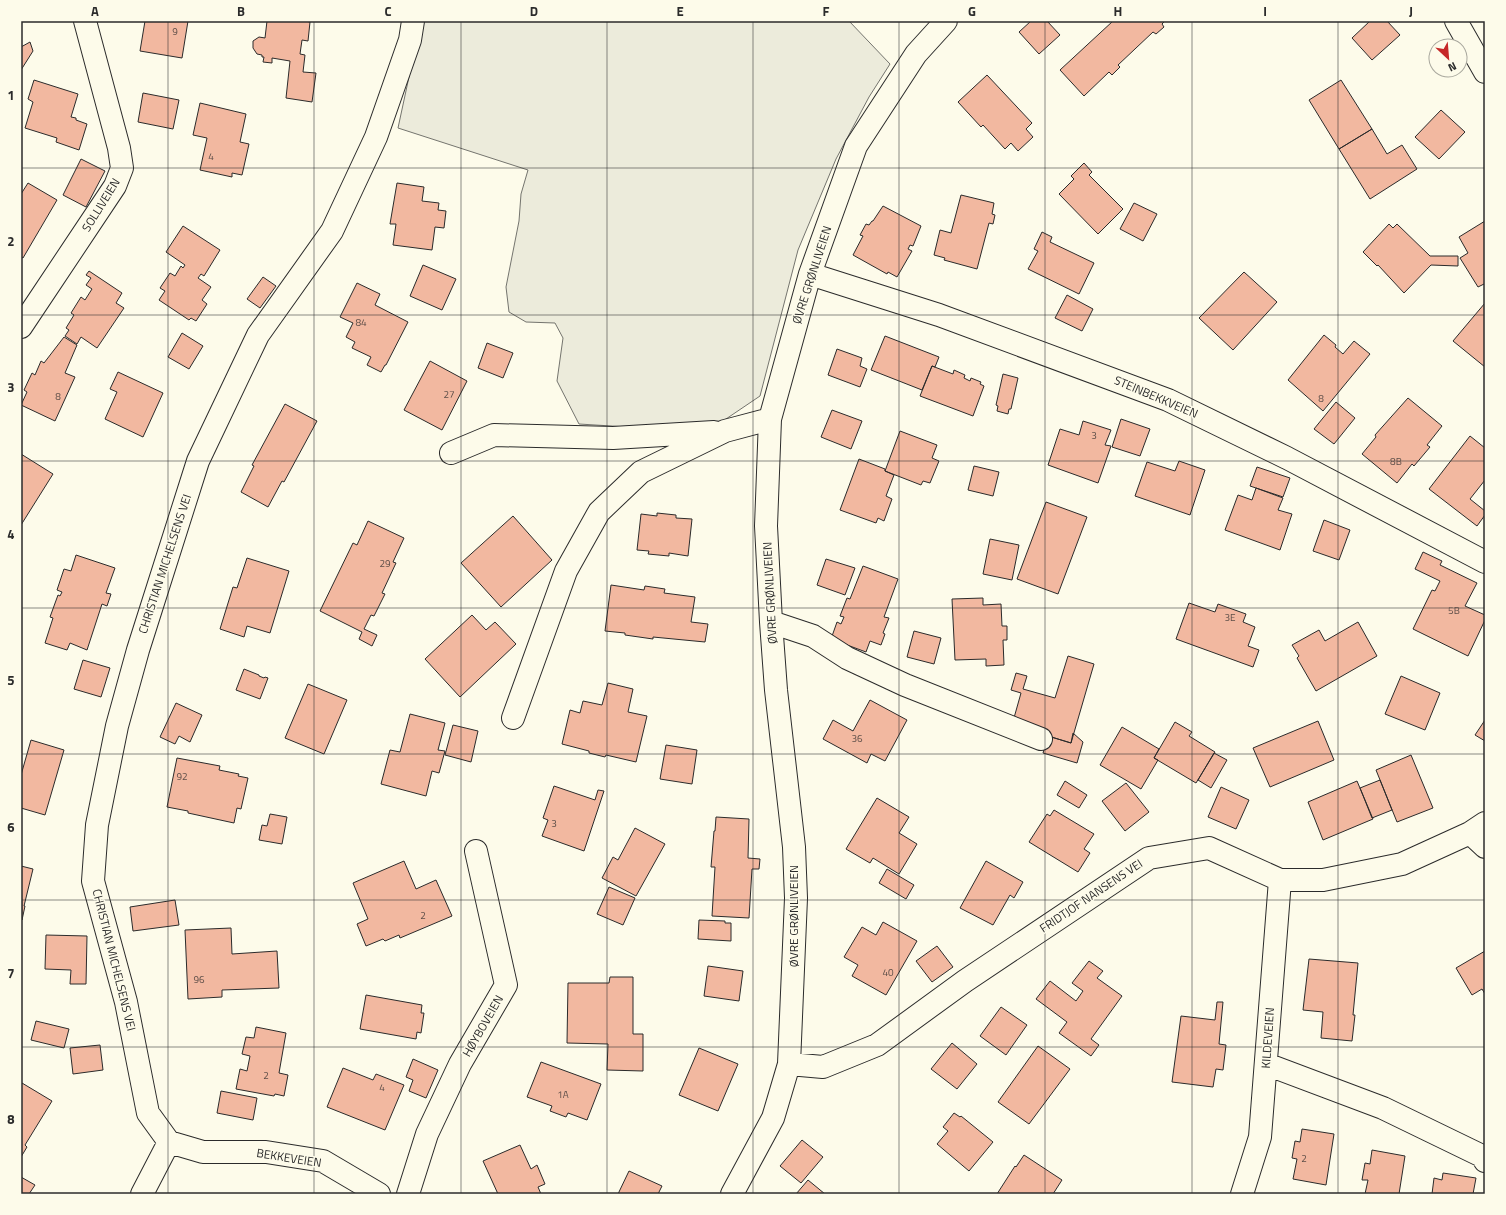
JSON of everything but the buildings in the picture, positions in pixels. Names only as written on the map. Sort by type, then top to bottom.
[{"type":"street","name":"SOLLIVEIEN","points":[[21,327],[115,186],[122,168],[119,148],[85,21]]},
{"type":"street","name":"CHRISTIAN MICHELSENS VEI","points":[[169,1142],[148,1113],[126,1002],[93,881],[97,825],[117,726],[138,650],[198,462],[258,335],[332,231],[376,137],[410,40],[413,21]]},
{"type":"street","name":"ØVRE GRØNLIVEIEN","points":[[732,1194],[773,1118],[790,1064],[796,898],[794,848],[776,690],[771,622],[766,526],[770,419],[810,274],[856,146],[916,54],[946,21]]},
{"type":"street","points":[[1456,21],[1485,72]]},
{"type":"street","name":"STEINBEKKVEIEN","points":[[810,274],[939,315],[1168,400],[1287,458],[1485,562]]},
{"type":"street","points":[[513,718],[566,571],[599,512],[641,472],[725,431],[770,419]]},
{"type":"street","points":[[451,453],[494,436],[613,438],[725,431]]},
{"type":"street","points":[[771,622],[813,636],[847,658],[906,685],[1041,739]]},
{"type":"street","name":"FRIDTJOF NANSENS VEI","points":[[790,1064],[823,1067],[877,1045],[965,981],[1149,858],[1209,848],[1280,880],[1323,880],[1402,864],[1480,834]]},
{"type":"street","name":"HØYBOVEIEN","points":[[408,1194],[427,1134],[460,1064],[506,985],[476,851]]},
{"type":"street","name":"KILDEVEIEN","points":[[1242,1194],[1260,1136],[1280,880]]},
{"type":"street","points":[[1266,1064],[1383,1108],[1482,1156],[1485,1161]]},
{"type":"street","points":[[142,1194],[169,1142]]},
{"type":"street","name":"BEKKEVEIEN","points":[[169,1142],[203,1152],[266,1152],[323,1161],[379,1194]]},
{"type":"shaded area","points":[[421,21],[849,21],[890,64],[869,97],[836,159],[798,250],[760,396],[723,421],[644,428],[579,424],[557,381],[563,338],[555,323],[526,322],[509,312],[506,287],[519,221],[521,194],[528,170],[398,128]]}]
